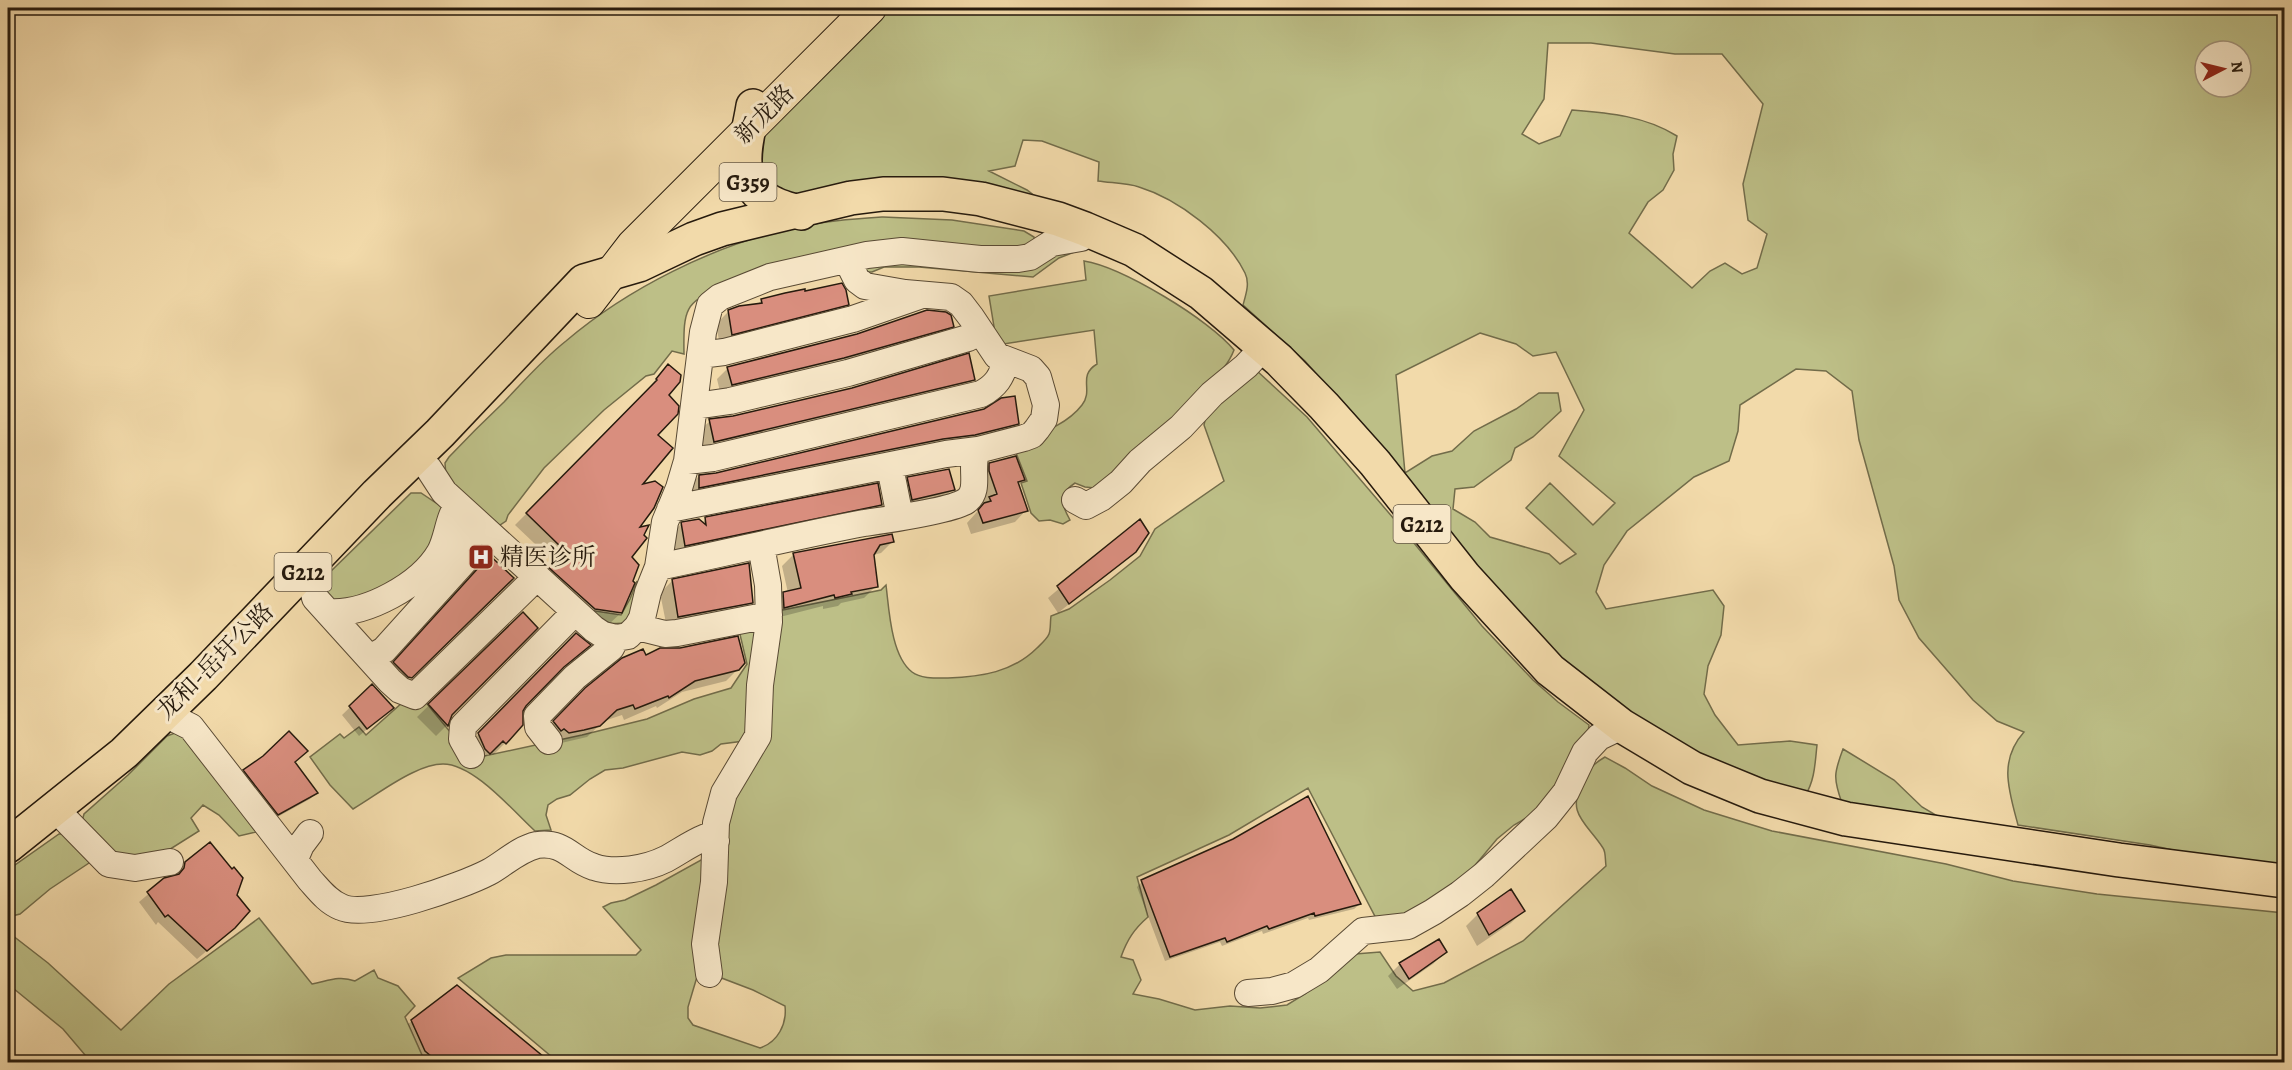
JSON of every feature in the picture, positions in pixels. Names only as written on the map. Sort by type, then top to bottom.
[{"type":"highway","name":"G359","points":[[751,117],[744,168],[748,183],[767,199],[806,215]]},
{"type":"highway","name":"G212","points":[[595,285],[694,239],[722,229],[806,215],[851,198],[883,194],[943,194],[981,199],[1058,219],[1083,234],[1134,250],[1223,310],[1260,351],[1316,398],[1375,463],[1465,577],[1528,648],[1618,729],[1683,774],[1755,807],[1841,829],[2117,872],[2284,893]]},
{"type":"highway","name":"龙和-岳圩公路","points":[[8,861],[66,820],[177,720],[366,528],[429,469],[595,285]]},
{"type":"highway","name":"龙和-岳圩公路","points":[[8,846],[82,789],[124,753],[203,676],[377,494],[595,285]]},
{"type":"highway","name":"G212","points":[[1618,729],[1722,782],[1760,796],[1846,819],[2119,860],[2284,880]]},
{"type":"main road","name":"新龙路","points":[[595,285],[852,8]]},
{"type":"main road","name":"新龙路","points":[[751,117],[870,8]]},
{"type":"street","points":[[549,741],[538,727],[537,716],[575,677],[611,648],[642,618],[648,592],[658,567],[665,522],[687,461],[700,355],[710,305],[720,297],[770,277],[884,252],[902,251],[980,259],[1018,259],[1030,257],[1052,243],[1083,234]]},
{"type":"street","points":[[670,509],[890,467],[946,454],[978,450],[1032,435],[1044,419],[1046,405],[1038,377],[1031,369],[997,356],[961,304],[951,297],[865,286],[858,280],[847,260]]},
{"type":"street","points":[[700,355],[724,352],[853,319],[922,295]]},
{"type":"street","points":[[695,406],[722,403],[848,373],[968,338],[980,332]]},
{"type":"street","points":[[1075,500],[1086,506],[1101,498],[1181,427],[1212,394],[1231,380],[1260,351]]},
{"type":"street","points":[[687,461],[713,458],[981,394],[1001,378],[1006,360]]},
{"type":"street","points":[[658,567],[900,517],[966,501],[972,495],[974,488],[972,465],[973,457],[978,450]]},
{"type":"street","points":[[890,467],[900,517]]},
{"type":"street","points":[[429,469],[444,492],[575,612],[603,634],[677,633],[769,615]]},
{"type":"street","points":[[328,612],[338,612],[373,603],[406,587],[439,554],[451,518],[458,505]]},
{"type":"street","points":[[370,658],[384,650],[468,557],[469,548],[448,530]]},
{"type":"street","points":[[710,974],[705,944],[714,882],[716,823],[724,793],[758,736],[760,686],[769,631],[768,585],[761,545]]},
{"type":"street","points":[[312,584],[315,598],[370,658],[400,690],[415,696],[537,577]]},
{"type":"street","points":[[471,755],[462,739],[463,726],[575,612]]},
{"type":"street","points":[[177,720],[191,727],[310,880],[329,901],[343,909],[383,908],[473,880],[534,846],[549,844],[565,848],[581,862],[596,868],[612,870],[650,865],[706,837],[716,841]]},
{"type":"street","points":[[1248,993],[1272,991],[1294,985],[1319,970],[1363,931],[1408,926],[1460,894],[1484,875],[1546,816],[1566,792],[1585,752],[1599,737],[1618,729]]},
{"type":"street","points":[[66,820],[109,864],[135,868],[170,862]]},
{"type":"street","points":[[295,860],[300,845],[310,833]]},
{"type":"green space","points":[[887,8],[2284,8],[2284,868],[2018,825],[2009,788],[2008,765],[2016,743],[2024,732],[1997,721],[1973,700],[1919,638],[1899,600],[1894,566],[1859,440],[1852,391],[1826,371],[1796,369],[1740,405],[1738,431],[1729,461],[1694,477],[1627,531],[1604,565],[1596,592],[1606,609],[1713,590],[1724,606],[1721,635],[1708,666],[1704,694],[1715,715],[1738,745],[1790,741],[1817,745],[1813,778],[1805,796],[1715,768],[1598,698],[1452,540],[1405,474],[1305,361],[1243,305],[1247,289],[1245,273],[1226,246],[1200,221],[1169,200],[1139,187],[1098,181],[1099,162],[1042,141],[1023,140],[1015,166],[989,171],[1027,190],[1040,200],[998,187],[787,194],[761,177],[757,149],[766,132]],"holes":[[[1548,43],[1591,43],[1675,54],[1722,54],[1763,104],[1743,184],[1748,220],[1767,234],[1757,268],[1742,274],[1725,263],[1710,271],[1692,288],[1629,233],[1648,202],[1663,190],[1674,170],[1673,154],[1677,136],[1665,129],[1613,114],[1572,110],[1560,136],[1539,144],[1522,134],[1544,99]],[[1480,333],[1516,344],[1533,356],[1556,352],[1584,410],[1559,456],[1615,503],[1593,525],[1550,483],[1526,508],[1576,554],[1560,564],[1549,554],[1490,537],[1475,522],[1453,509],[1455,489],[1474,487],[1511,460],[1515,448],[1533,437],[1561,411],[1558,393],[1539,393],[1516,409],[1474,431],[1452,451],[1432,456],[1405,473],[1396,375]]]},
{"type":"green space","points":[[883,217],[952,220],[1024,231],[1034,237],[1035,244],[1032,249],[732,280],[697,300],[691,306],[685,323],[684,354],[672,351],[654,374],[646,376],[604,410],[544,468],[508,515],[506,521],[492,526],[483,513],[446,476],[445,463],[449,457],[542,363],[590,322],[644,287],[703,258],[763,236],[815,224]]},
{"type":"green space","points":[[1064,249],[1072,253],[1059,258],[1033,277],[919,267],[884,267],[865,272],[865,266]]},
{"type":"green space","points":[[1084,261],[1120,273],[1164,296],[1206,324],[1234,350],[1221,372],[1177,417],[1095,488],[1075,483],[1066,491],[1063,504],[1070,520],[1063,524],[1050,520],[1039,521],[1031,513],[1021,483],[1027,481],[1013,445],[1068,419],[1082,405],[1087,394],[1088,373],[1097,364],[1094,330],[997,345],[989,296],[1086,280]]},
{"type":"green space","points":[[1256,370],[1307,417],[1482,626],[1533,680],[1589,725],[1588,733],[1571,763],[1537,812],[1514,825],[1497,839],[1461,882],[1414,912],[1378,922],[1308,788],[1229,835],[1137,877],[1148,917],[1132,935],[1121,957],[1133,960],[1141,980],[1133,994],[1195,1010],[1230,1006],[1260,1008],[1287,1005],[1305,994],[1355,954],[1380,952],[1396,976],[1413,991],[1444,983],[1523,941],[1606,866],[1604,850],[1580,818],[1576,802],[1587,773],[1605,757],[1652,786],[1704,810],[1772,831],[1946,864],[2013,881],[2097,894],[2284,913],[2284,1062],[622,1062],[618,1060],[558,1062],[458,978],[491,958],[506,955],[636,955],[641,950],[603,907],[625,900],[656,885],[710,855],[699,970],[688,1007],[688,1018],[693,1025],[760,1048],[772,1041],[783,1026],[785,1006],[719,977],[715,972],[719,865],[741,772],[773,612],[881,590],[886,585],[895,644],[905,665],[912,672],[934,678],[972,676],[996,672],[1018,663],[1047,638],[1050,632],[1051,616],[1069,609],[1110,580],[1140,556],[1155,529],[1224,481],[1204,425],[1207,411]]},
{"type":"green space","points":[[411,493],[421,493],[442,507],[439,536],[404,581],[332,606],[323,584],[325,577]]},
{"type":"green space","points":[[637,581],[635,607],[628,620],[615,624],[582,609],[621,615]]},
{"type":"green space","points":[[763,622],[744,741],[721,744],[712,751],[700,755],[682,752],[623,768],[605,770],[570,795],[548,805],[546,815],[551,830],[535,831],[480,780],[455,766],[443,764],[412,773],[353,809],[330,785],[310,757],[340,734],[344,738],[359,727],[366,735],[403,702],[423,699],[451,733],[466,760],[647,719],[694,699],[731,688],[747,664],[738,626]]},
{"type":"green space","points":[[175,733],[184,735],[256,832],[239,836],[219,815],[203,805],[191,818],[199,831],[164,853],[124,862],[81,825],[84,814],[167,736]]},
{"type":"green space","points":[[1843,749],[1894,780],[1922,807],[1944,820],[1912,812],[1842,803],[1836,776]]},
{"type":"green space","points":[[59,834],[66,834],[95,859],[50,889],[20,914],[8,917],[8,870]]},
{"type":"green space","points":[[259,918],[312,984],[339,979],[355,981],[374,970],[378,978],[398,986],[415,1006],[405,1017],[422,1055],[431,1062],[91,1062],[63,1029],[8,984],[8,932],[48,963],[121,1030],[169,984]]},
{"type":"building","points":[[842,283],[849,305],[732,335],[728,310],[762,303],[761,299],[785,293]]},
{"type":"building","points":[[927,310],[946,312],[951,315],[954,327],[844,358],[732,385],[727,367],[857,334]]},
{"type":"building","points":[[969,353],[975,380],[714,442],[709,419],[733,416],[852,388]]},
{"type":"building","points":[[668,364],[681,375],[680,382],[669,395],[679,406],[678,414],[658,435],[673,448],[643,484],[655,481],[663,487],[654,508],[640,527],[649,525],[644,535],[647,538],[632,557],[639,565],[633,581],[635,583],[622,613],[595,609],[547,566],[563,549],[526,513],[657,380]]},
{"type":"building","points":[[1015,396],[1019,424],[975,435],[943,439],[699,488],[699,475],[716,473],[984,409],[1001,398]]},
{"type":"building","points":[[1016,456],[1025,480],[1018,482],[1028,511],[983,523],[978,510],[984,503],[991,501],[989,497],[997,494],[989,471],[989,463]]},
{"type":"building","points":[[949,469],[955,490],[912,500],[907,477]]},
{"type":"building","points":[[878,483],[882,505],[685,546],[681,522],[699,519],[706,525],[705,517]]},
{"type":"building","points":[[1140,519],[1149,533],[1136,552],[1069,604],[1057,586]]},
{"type":"building","points":[[892,534],[894,542],[880,545],[874,555],[878,587],[784,608],[783,592],[801,588],[793,553]]},
{"type":"building","points":[[485,551],[514,578],[412,678],[408,677],[393,662],[479,567]]},
{"type":"building","points":[[749,563],[753,603],[678,617],[672,579]]},
{"type":"building","points":[[523,612],[538,628],[452,715],[448,726],[428,704]]},
{"type":"building","points":[[576,633],[591,645],[564,667],[526,706],[523,711],[523,725],[506,744],[503,741],[490,754],[485,749],[478,733]]},
{"type":"building","points":[[738,636],[745,663],[739,670],[695,681],[669,698],[668,696],[635,709],[633,705],[617,710],[600,726],[569,733],[564,729],[561,731],[553,721],[585,688],[622,658],[643,649],[646,655],[660,648],[680,648]]},
{"type":"building","points":[[372,684],[394,708],[367,729],[349,706]]},
{"type":"building","points":[[289,731],[308,751],[295,762],[318,793],[278,815],[243,770],[263,756]]},
{"type":"building","points":[[1308,796],[1361,904],[1315,916],[1314,913],[1269,929],[1267,926],[1227,942],[1225,938],[1170,957],[1141,880],[1233,839]]},
{"type":"building","points":[[210,842],[232,869],[234,867],[243,878],[237,895],[250,911],[235,928],[207,951],[168,915],[165,917],[147,892],[164,878],[179,874],[185,862]]},
{"type":"building","points":[[1511,889],[1525,911],[1489,935],[1477,913]]},
{"type":"building","points":[[1439,939],[1447,952],[1409,979],[1399,963]]},
{"type":"building","points":[[457,985],[550,1062],[438,1062],[425,1051],[411,1020]]},
{"type":"place","name":"精医诊所","points":[[481,557]]}]
